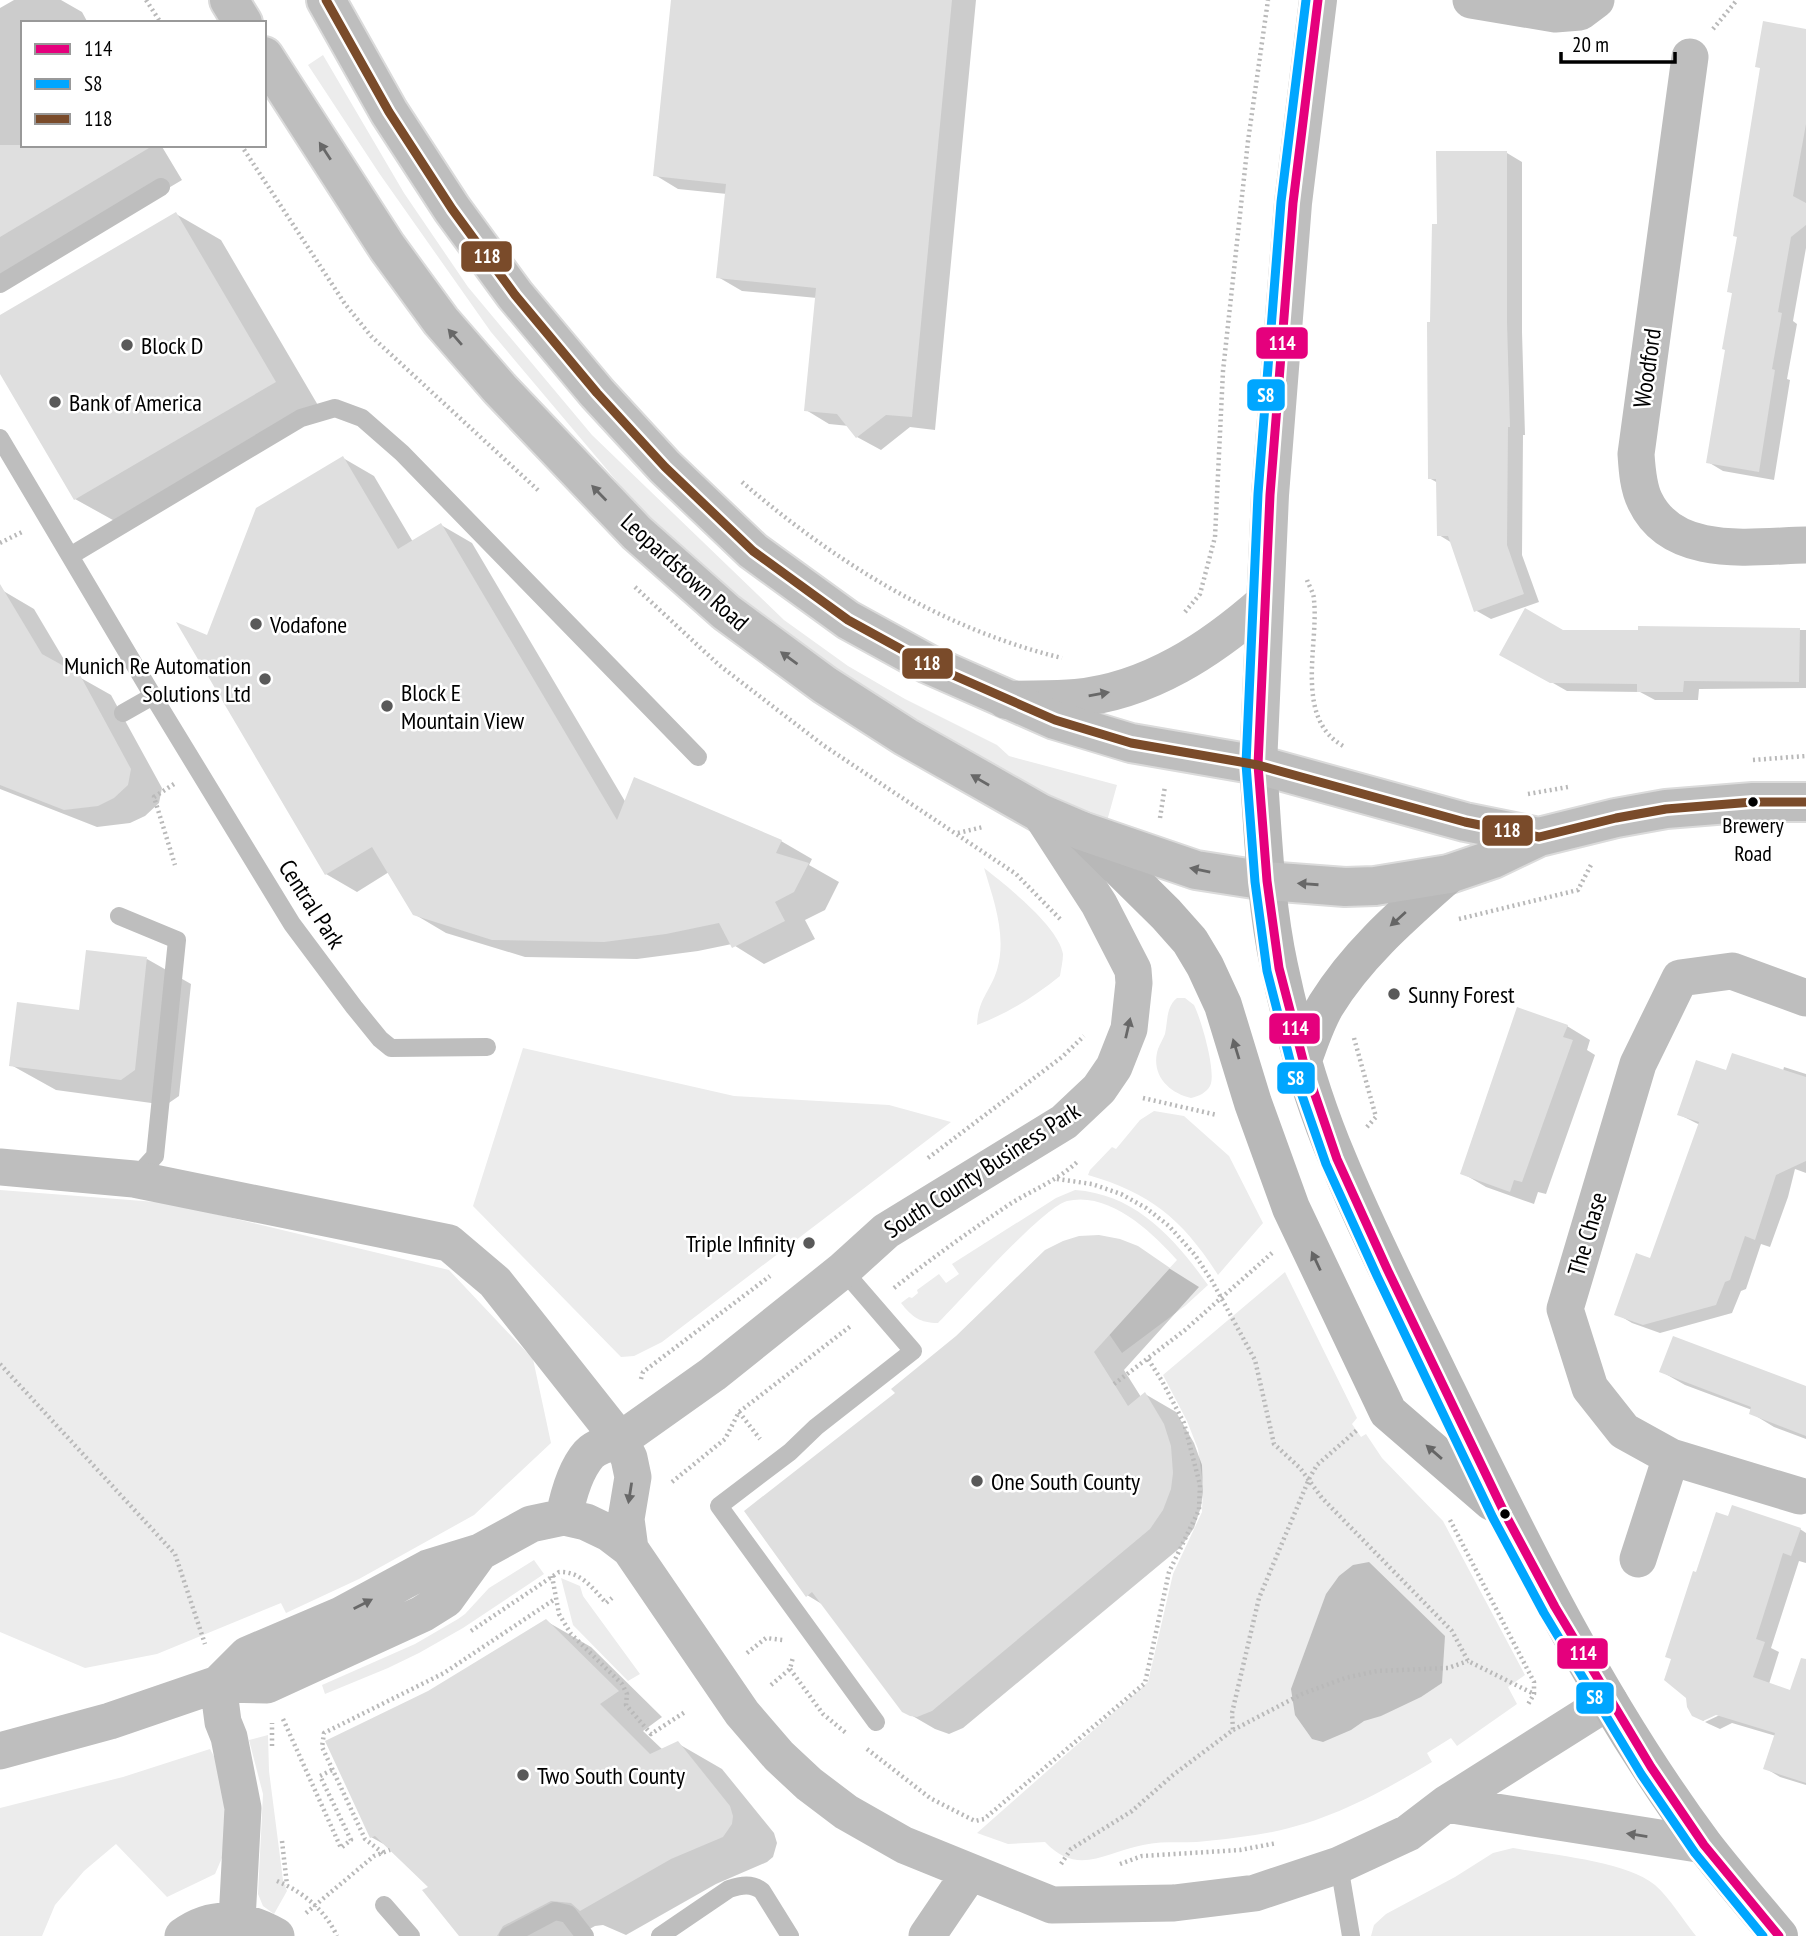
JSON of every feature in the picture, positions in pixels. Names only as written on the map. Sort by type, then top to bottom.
[{"type":"main road","points":[[229,0],[242,21]]},
{"type":"main road","points":[[326,0],[389,112],[452,209],[515,295],[597,393],[665,467],[753,551],[848,620],[928,664],[1055,720],[1131,743],[1258,765],[1465,822],[1539,837]]},
{"type":"main road","points":[[1318,0],[1293,203],[1270,495],[1258,765],[1267,881],[1279,968],[1303,1060],[1337,1160],[1504,1512],[1609,1701],[1704,1845],[1779,1936]]},
{"type":"main road","name":"Leopardstown Road","points":[[266,59],[387,247],[441,321],[500,389],[637,533],[726,612],[825,685],[906,737],[1040,813],[1082,831],[1196,870],[1267,881]]},
{"type":"main road","points":[[1006,700],[1076,698],[1115,691],[1173,668],[1206,650],[1265,602]]},
{"type":"main road","points":[[1267,881],[1345,887],[1375,886],[1448,874],[1493,859],[1539,837],[1616,818],[1666,809],[1753,802],[1806,802]]},
{"type":"main road","points":[[1082,831],[1166,914],[1205,965],[1223,1005],[1253,1103],[1291,1208],[1388,1412],[1504,1512]]},
{"type":"main road","points":[[1303,1060],[1326,1005],[1367,951],[1386,930],[1448,874]]},
{"type":"street","points":[[1471,0],[1555,15],[1580,12],[1596,0]]},
{"type":"street","name":"Woodford","points":[[1690,57],[1636,454],[1638,478],[1644,500],[1656,519],[1673,533],[1708,546],[1806,545]]},
{"type":"street","name":"South County Business Park","points":[[564,1517],[568,1494],[589,1454],[603,1445],[620,1440],[713,1374],[843,1270],[887,1231],[1063,1122],[1099,1089],[1114,1066],[1129,1029],[1133,970],[1099,904],[1040,813]]},
{"type":"street","name":"The Chase","points":[[1800,1496],[1671,1457],[1624,1431],[1590,1388],[1565,1309],[1638,1064],[1680,978],[1732,971],[1806,998]]},
{"type":"street","points":[[0,1167],[134,1179],[449,1243],[495,1283],[620,1440],[629,1458],[633,1477],[626,1519],[630,1549]]},
{"type":"street","points":[[1638,1559],[1671,1457]]},
{"type":"street","points":[[0,1751],[110,1721],[218,1684],[267,1685],[405,1624],[446,1599],[480,1552],[531,1524],[564,1517],[609,1533],[630,1549],[742,1713],[779,1756],[809,1784],[846,1812],[904,1846],[1052,1905],[1174,1903],[1255,1893],[1339,1865],[1408,1833],[1446,1804],[1609,1701]]},
{"type":"street","points":[[218,1684],[223,1722],[229,1737],[243,1808],[237,1920]]},
{"type":"street","points":[[1446,1804],[1704,1845]]},
{"type":"street","points":[[926,1936],[969,1874]]},
{"type":"street","points":[[183,1936],[193,1928],[215,1921],[237,1920],[287,1928]]},
{"type":"lane","points":[[0,284],[161,187]]},
{"type":"lane","points":[[69,556],[301,418],[335,408],[362,418],[402,453],[698,757]]},
{"type":"lane","name":"Central Park","points":[[0,438],[292,924],[380,1039],[391,1048],[487,1047]]},
{"type":"lane","points":[[123,713],[153,696]]},
{"type":"lane","points":[[119,916],[177,940],[155,1156],[134,1179]]},
{"type":"lane","points":[[843,1270],[913,1351],[816,1427],[790,1452],[719,1506],[876,1722]]},
{"type":"lane","points":[[1339,1865],[1351,1936]]},
{"type":"lane","points":[[660,1936],[739,1885],[758,1887],[762,1891],[790,1936]]},
{"type":"lane","points":[[384,1905],[411,1936]]},
{"type":"lane","points":[[508,1936],[555,1911],[568,1914],[584,1936]]},
{"type":"path","points":[[146,0],[160,21]]},
{"type":"path","points":[[1200,594],[1214,537],[1223,370],[1248,141],[1268,0]]},
{"type":"path","points":[[738,480],[788,522],[845,561],[923,606],[1020,647],[1065,658]]},
{"type":"path","points":[[1314,598],[1312,692],[1318,718],[1341,745],[1353,750]]},
{"type":"path","points":[[175,866],[154,797],[199,769]]},
{"type":"path","points":[[1526,795],[1573,786]]},
{"type":"path","points":[[1159,820],[1164,792]]},
{"type":"path","points":[[957,833],[1016,874],[1064,923]]},
{"type":"path","points":[[1447,923],[1578,890]]},
{"type":"path","points":[[917,1166],[1062,1056],[1090,1030]]},
{"type":"path","points":[[1353,1034],[1376,1117]]},
{"type":"path","points":[[1145,1086],[1143,1098],[1220,1116]]},
{"type":"path","points":[[1056,1179],[1092,1184],[1121,1194],[1146,1208],[1169,1226],[1195,1255],[1255,1360],[1274,1444],[1310,1479],[1322,1498],[1452,1631],[1468,1661],[1534,1694]]},
{"type":"path","points":[[1114,1384],[1222,1299],[1266,1258]]},
{"type":"path","points":[[667,1489],[672,1480],[725,1439],[739,1412],[852,1325]]},
{"type":"path","points":[[861,1745],[930,1798],[975,1821],[984,1819],[1145,1683],[1169,1573],[1199,1510],[1199,1485],[1184,1423],[1148,1359]]},
{"type":"path","points":[[0,1364],[175,1554],[218,1684]]},
{"type":"path","points":[[739,1412],[766,1446]]},
{"type":"path","points":[[1233,1730],[1232,1713],[1259,1598],[1317,1465],[1363,1425]]},
{"type":"path","points":[[1445,1511],[1534,1682],[1534,1694],[1530,1704],[1521,1712]]},
{"type":"path","points":[[552,1576],[559,1614],[571,1634],[622,1684],[627,1694],[626,1705],[650,1734],[685,1712]]},
{"type":"path","points":[[606,1603],[612,1598]]},
{"type":"path","points":[[383,1853],[365,1839],[321,1747],[324,1733],[444,1673],[555,1599]]},
{"type":"path","points":[[747,1653],[766,1638],[786,1640]]},
{"type":"path","points":[[740,1643],[755,1664]]},
{"type":"path","points":[[771,1685],[790,1669],[794,1650]]},
{"type":"path","points":[[1061,1864],[1072,1849],[1132,1811],[1173,1775],[1233,1730],[1302,1694],[1345,1678],[1388,1670],[1448,1668],[1468,1661]]},
{"type":"path","points":[[790,1669],[823,1714],[851,1737]]},
{"type":"path","points":[[763,1674],[779,1695]]},
{"type":"path","points":[[282,1718],[341,1848],[351,1840],[320,1776],[332,1770]]},
{"type":"path","points":[[1118,1864],[1142,1856],[1240,1850],[1285,1841]]},
{"type":"path","points":[[287,1928],[374,1856],[390,1850]]},
{"type":"path","points":[[1051,1862],[1072,1866]]},
{"type":"path","points":[[240,1868],[288,1885],[314,1905],[337,1936]]},
{"type":"shaded area","points":[[323,55],[404,193],[468,287],[592,435],[784,620],[848,666],[905,699],[997,745],[1009,756],[1117,785],[1107,821],[994,772],[810,655],[658,530],[491,332],[379,173],[308,65]]},
{"type":"shaded area","points":[[984,868],[1042,919],[1059,943],[1063,957],[1060,976],[1020,1004],[977,1025],[982,1002],[997,970],[1001,944],[998,919]]},
{"type":"shaded area","points":[[1177,998],[1185,998],[1194,1005],[1210,1058],[1210,1086],[1202,1094],[1191,1098],[1169,1087],[1159,1075],[1157,1067],[1156,1058],[1165,1034],[1169,1010]]},
{"type":"shaded area","points":[[523,1048],[734,1096],[889,1105],[951,1122],[662,1342],[634,1356],[621,1357],[473,1206]]},
{"type":"shaded area","points":[[1154,1111],[1184,1116],[1229,1156],[1263,1223],[1218,1275],[1192,1239],[1163,1211],[1130,1190],[1088,1175],[1112,1147],[1116,1149],[1140,1120]]},
{"type":"shaded area","points":[[0,1190],[169,1203],[449,1270],[533,1359],[551,1443],[474,1515],[359,1579],[286,1613],[281,1603],[157,1654],[85,1668],[0,1632]]},
{"type":"shaded area","points":[[1075,1190],[1097,1193],[1117,1200],[1152,1222],[1182,1251],[1208,1285],[1185,1306],[1122,1353],[1109,1334],[1177,1260],[1128,1216],[1098,1202],[1083,1200],[1067,1201],[1055,1207],[1002,1256],[938,1323],[917,1318],[901,1303],[909,1297],[912,1298],[918,1293],[917,1290],[939,1274],[946,1283],[959,1274],[952,1264],[1056,1198]]},
{"type":"shaded area","points":[[1285,1272],[1357,1418],[1352,1424],[1361,1437],[1366,1434],[1382,1458],[1443,1521],[1525,1675],[1508,1687],[1517,1704],[1457,1746],[1451,1738],[1427,1753],[1432,1762],[1390,1786],[1347,1808],[1280,1830],[1197,1842],[1149,1844],[1080,1860],[1057,1852],[1045,1842],[1008,1844],[977,1833],[1148,1682],[1173,1574],[1202,1512],[1203,1484],[1198,1449],[1163,1375]]},
{"type":"shaded area","points":[[534,1560],[544,1574],[463,1628],[388,1668],[325,1694],[322,1685],[415,1644],[458,1619],[489,1588]]},
{"type":"shaded area","points":[[1369,1562],[1445,1636],[1442,1683],[1421,1697],[1364,1721],[1351,1730],[1323,1742],[1312,1739],[1295,1715],[1291,1689],[1326,1594],[1339,1576],[1353,1565]]},
{"type":"shaded area","points":[[561,1578],[580,1586],[583,1596],[640,1674],[628,1681],[573,1625]]},
{"type":"shaded area","points":[[268,1735],[269,1771],[283,1880],[287,1891],[274,1914],[263,1906],[258,1894],[263,1794],[249,1740]]},
{"type":"shaded area","points":[[210,1749],[224,1775],[231,1837],[215,1874],[167,1897],[116,1844],[84,1871],[55,1905],[42,1936],[0,1936],[0,1808],[123,1777]]},
{"type":"shaded area","points":[[1513,1848],[1587,1860],[1642,1877],[1655,1885],[1671,1902],[1696,1936],[1371,1936],[1374,1925],[1386,1914],[1493,1853]]},
{"type":"building","points":[[671,0],[952,0],[912,417],[886,415],[856,438],[837,414],[804,411],[816,288],[716,278],[726,184],[653,176]]},
{"type":"building","points":[[1763,21],[1806,29],[1806,124],[1793,196],[1806,203],[1806,225],[1791,237],[1778,312],[1782,313],[1759,472],[1706,463],[1725,350],[1722,349],[1732,293],[1727,292],[1737,237],[1733,236],[1760,68],[1755,67]]},
{"type":"building","points":[[0,145],[151,147],[0,237]]},
{"type":"building","points":[[1436,151],[1507,151],[1510,427],[1507,545],[1524,594],[1474,612],[1448,536],[1437,536],[1436,479],[1428,479],[1427,322],[1430,322],[1432,224],[1437,224]]},
{"type":"building","name":"Block D","points":[[176,212],[276,382],[74,500],[0,374],[0,315]]},
{"type":"building","name":"Block E Mountain View","points":[[343,456],[398,549],[441,523],[617,820],[634,777],[782,840],[776,853],[809,863],[794,892],[775,902],[785,921],[732,948],[719,923],[666,934],[604,942],[492,940],[413,915],[372,847],[325,875],[176,622],[207,635],[256,508]]},
{"type":"building","points":[[0,584],[42,654],[80,675],[131,769],[128,785],[114,798],[98,806],[64,810],[0,785]]},
{"type":"building","points":[[1525,608],[1563,630],[1638,630],[1638,626],[1800,628],[1799,682],[1684,681],[1683,692],[1637,692],[1637,684],[1550,683],[1499,655]]},
{"type":"building","points":[[86,950],[147,957],[135,1070],[121,1080],[9,1066],[17,1002],[79,1010]]},
{"type":"building","points":[[1517,1007],[1568,1025],[1563,1037],[1573,1040],[1522,1182],[1514,1180],[1510,1192],[1460,1174]]},
{"type":"building","points":[[1732,1053],[1806,1077],[1806,1161],[1776,1175],[1755,1240],[1745,1236],[1730,1280],[1725,1282],[1716,1305],[1643,1325],[1614,1315],[1636,1253],[1650,1258],[1699,1122],[1677,1115],[1696,1060],[1726,1070]]},
{"type":"building","name":"One South County","points":[[1099,1235],[1138,1246],[1170,1268],[1094,1352],[1128,1406],[1145,1392],[1164,1424],[1171,1446],[1173,1473],[1171,1489],[1163,1510],[1150,1529],[932,1711],[917,1717],[910,1716],[902,1712],[812,1592],[806,1597],[744,1511],[895,1393],[891,1389],[956,1336],[1045,1250],[1079,1236]]},
{"type":"building","points":[[1673,1336],[1806,1386],[1806,1436],[1749,1414],[1751,1407],[1659,1372]]},
{"type":"building","points":[[1732,1505],[1801,1528],[1791,1556],[1783,1553],[1756,1639],[1765,1642],[1753,1677],[1790,1690],[1801,1658],[1806,1659],[1806,1783],[1763,1769],[1775,1733],[1716,1715],[1703,1721],[1692,1716],[1686,1698],[1664,1680],[1671,1659],[1665,1657],[1693,1571],[1696,1572],[1716,1512],[1728,1516]]},
{"type":"building","name":"Two South County","points":[[546,1619],[619,1691],[600,1704],[650,1754],[678,1741],[730,1806],[732,1824],[723,1837],[671,1859],[580,1911],[571,1903],[551,1901],[503,1926],[497,1936],[459,1936],[422,1890],[428,1887],[375,1836],[370,1838],[325,1741],[428,1691]]},
{"type":"transit line","name":"118","points":[[326,0],[389,112],[452,209],[515,295],[597,393],[665,467],[753,551],[848,620],[928,664],[1055,720],[1131,743],[1258,765],[1465,822],[1539,837],[1666,809],[1753,802],[1806,802]]},
{"type":"transit line","name":"S8","points":[[1306,0],[1281,202],[1258,494],[1246,764],[1255,882],[1267,971],[1291,1064],[1326,1164],[1493,1518],[1544,1613],[1641,1774],[1695,1853],[1763,1936]]},
{"type":"transit line","name":"114","points":[[1318,0],[1293,203],[1270,495],[1258,765],[1267,881],[1279,968],[1303,1060],[1337,1159],[1504,1512],[1555,1607],[1651,1767],[1704,1845],[1779,1936]]},
{"type":"place","name":"Block D","points":[[127,345]]},
{"type":"place","name":"Bank of America","points":[[55,402]]},
{"type":"place","name":"Vodafone","points":[[256,624]]},
{"type":"place","name":"Munich Re Automation Solutions Ltd","points":[[265,679]]},
{"type":"place","name":"Block E Mountain View","points":[[387,706]]},
{"type":"place","name":"Brewery Road","points":[[1753,802]]},
{"type":"place","name":"Sunny Forest","points":[[1394,994]]},
{"type":"place","name":"Triple Infinity","points":[[809,1243]]},
{"type":"place","name":"One South County","points":[[977,1481]]},
{"type":"place","name":"Two South County","points":[[523,1775]]}]
